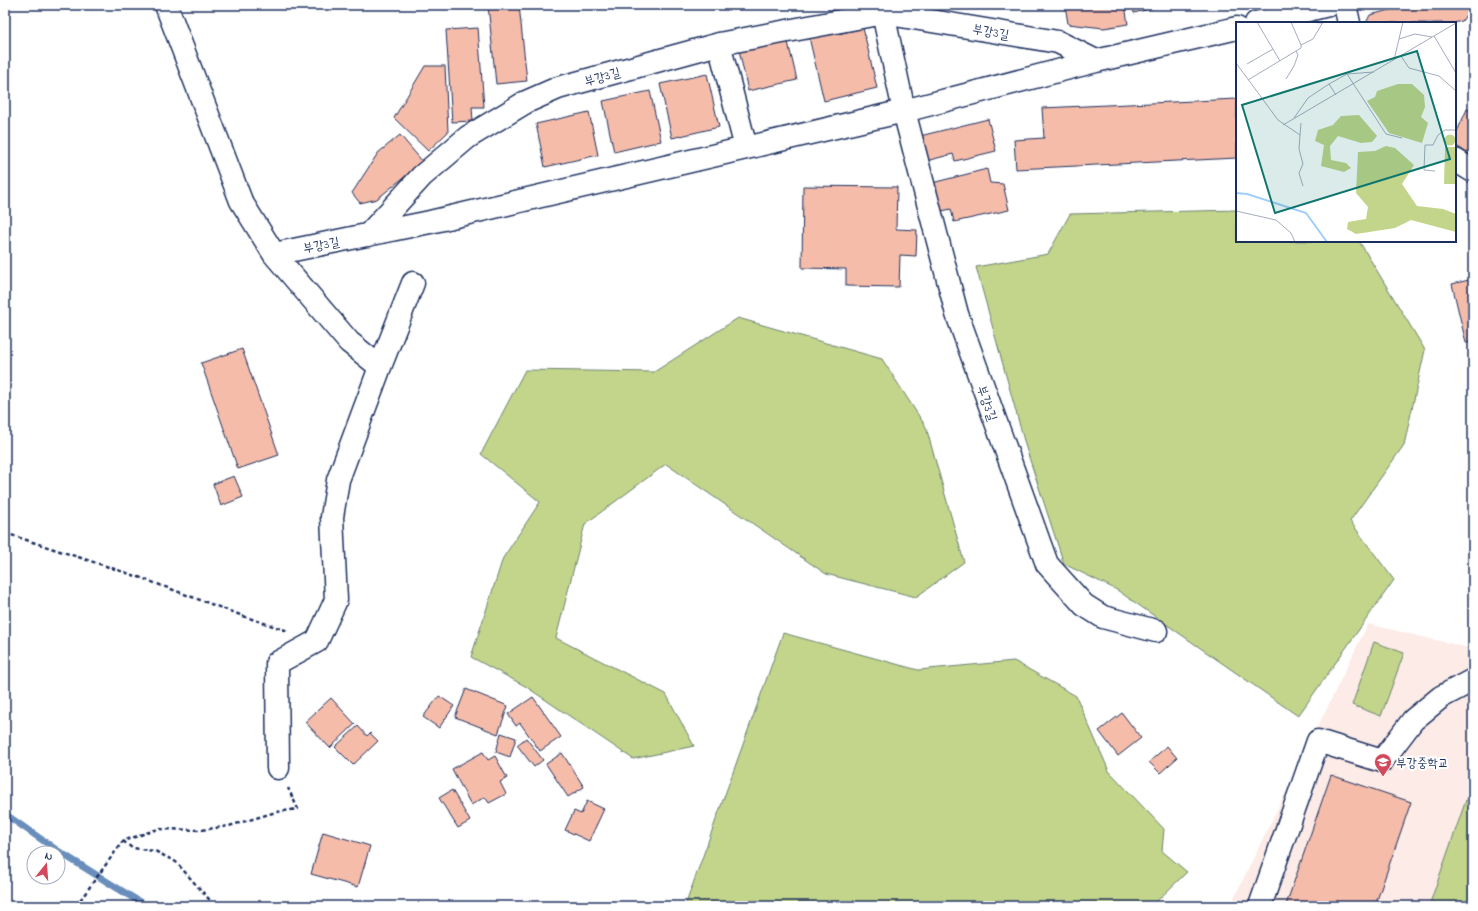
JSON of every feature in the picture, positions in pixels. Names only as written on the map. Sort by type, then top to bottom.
[{"type":"street","points":[[166,5],[241,202],[274,254],[349,342],[380,367]]},
{"type":"street","points":[[1258,22],[1281,11],[1328,5]]},
{"type":"street","points":[[1345,5],[1349,22]]},
{"type":"street","name":"부강3길","points":[[368,234],[422,176],[468,137],[526,102],[558,88],[719,44],[883,13],[1058,42],[1096,61]]},
{"type":"street","name":"부강3길","points":[[883,13],[904,111],[957,314],[1047,564],[1084,605],[1103,617],[1156,631]]},
{"type":"street","name":"부강3길","points":[[274,254],[445,218],[904,111],[1096,61],[1236,28]]},
{"type":"street","points":[[719,44],[746,148]]},
{"type":"street","points":[[1456,161],[1473,171]]},
{"type":"street","points":[[278,768],[277,663],[317,640],[336,600],[332,517],[338,480],[413,284]]},
{"type":"street","points":[[1260,906],[1318,741],[1382,761],[1413,720],[1441,697],[1473,680]]},
{"type":"path","points":[[5,533],[136,576],[243,616],[317,640]]},
{"type":"path","points":[[76,906],[123,841],[158,829],[201,830],[222,827],[276,812],[298,809],[278,768]]},
{"type":"path","points":[[123,841],[132,848],[155,851],[176,862],[215,906]]},
{"type":"shaded area","name":"부강중학교","points":[[1368,624],[1473,649],[1473,906],[1230,906]]},
{"type":"green space","points":[[1236,210],[1236,242],[1360,242],[1425,350],[1404,445],[1350,521],[1394,580],[1298,716],[1117,590],[1064,564],[1026,448],[976,267],[1048,254],[1070,214]]},
{"type":"green space","points":[[738,318],[882,359],[926,427],[964,562],[916,597],[826,574],[666,464],[585,524],[556,638],[666,694],[694,746],[633,759],[525,686],[471,657],[503,558],[540,502],[481,454],[525,370],[654,372]]},
{"type":"green space","points":[[783,633],[918,670],[1014,661],[1076,696],[1109,771],[1164,829],[1162,851],[1187,872],[1150,906],[685,906]]},
{"type":"green space","points":[[1374,642],[1404,653],[1381,716],[1352,705]]},
{"type":"green space","points":[[1466,800],[1473,802],[1473,906],[1429,906]]},
{"type":"building","points":[[488,5],[519,5],[527,81],[496,84]]},
{"type":"building","points":[[1065,5],[1125,5],[1128,24],[1104,28],[1068,24]]},
{"type":"building","points":[[1132,5],[1164,5],[1134,13]]},
{"type":"building","points":[[1410,5],[1470,5],[1471,8],[1462,21],[1456,22],[1366,22],[1370,15]]},
{"type":"building","points":[[836,27],[838,34],[863,28],[877,88],[824,101],[808,33]]},
{"type":"building","points":[[478,28],[484,107],[472,107],[473,121],[452,122],[446,30]]},
{"type":"building","points":[[787,38],[797,80],[748,91],[739,50]]},
{"type":"building","points":[[425,66],[445,66],[448,132],[428,151],[394,118]]},
{"type":"building","points":[[707,74],[719,127],[672,138],[660,84]]},
{"type":"building","points":[[650,91],[661,141],[614,152],[603,101]]},
{"type":"building","points":[[1236,99],[1236,158],[1016,169],[1014,140],[1044,138],[1042,108]]},
{"type":"building","points":[[1467,109],[1473,111],[1473,157],[1456,146],[1456,134]]},
{"type":"building","points":[[589,112],[598,155],[545,167],[536,124]]},
{"type":"building","points":[[988,119],[996,151],[955,161],[953,154],[926,161],[920,136]]},
{"type":"building","points":[[400,135],[423,162],[377,199],[360,203],[352,193],[378,153]]},
{"type":"building","points":[[987,169],[990,183],[1003,184],[1009,210],[954,222],[951,209],[942,211],[940,203],[934,204],[928,184]]},
{"type":"building","points":[[803,186],[897,187],[896,229],[917,230],[916,256],[900,255],[899,287],[846,286],[846,269],[802,268]]},
{"type":"building","points":[[1473,279],[1473,342],[1466,343],[1452,284]]},
{"type":"building","points":[[242,349],[279,455],[238,469],[201,363]]},
{"type":"building","points":[[234,476],[243,497],[221,506],[213,484]]},
{"type":"building","points":[[466,689],[508,706],[498,734],[455,717]]},
{"type":"building","points":[[439,696],[454,706],[439,728],[423,717]]},
{"type":"building","points":[[533,697],[561,737],[540,751],[520,723],[516,726],[508,714]]},
{"type":"building","points":[[331,698],[355,724],[330,748],[305,722]]},
{"type":"building","points":[[1122,713],[1141,738],[1118,756],[1099,731]]},
{"type":"building","points":[[358,726],[367,736],[370,733],[378,741],[353,765],[335,747]]},
{"type":"building","points":[[501,733],[516,738],[510,757],[496,752]]},
{"type":"building","points":[[526,738],[543,760],[534,767],[517,745]]},
{"type":"building","points":[[1167,746],[1177,758],[1160,773],[1149,762]]},
{"type":"building","points":[[483,752],[488,760],[495,756],[507,778],[500,782],[506,794],[489,803],[485,797],[471,805],[452,769]]},
{"type":"building","points":[[562,753],[584,787],[568,797],[546,764]]},
{"type":"building","points":[[1331,775],[1411,802],[1375,906],[1286,905]]},
{"type":"building","points":[[452,790],[470,821],[458,828],[439,798]]},
{"type":"building","points":[[587,801],[604,809],[589,841],[565,830],[574,811],[581,814]]},
{"type":"building","points":[[323,832],[370,846],[358,887],[311,874]]},
{"type":"waterway","points":[[5,814],[58,851],[146,906]]},
{"type":"place","name":"부강중학교","points":[[1383,777]]}]
